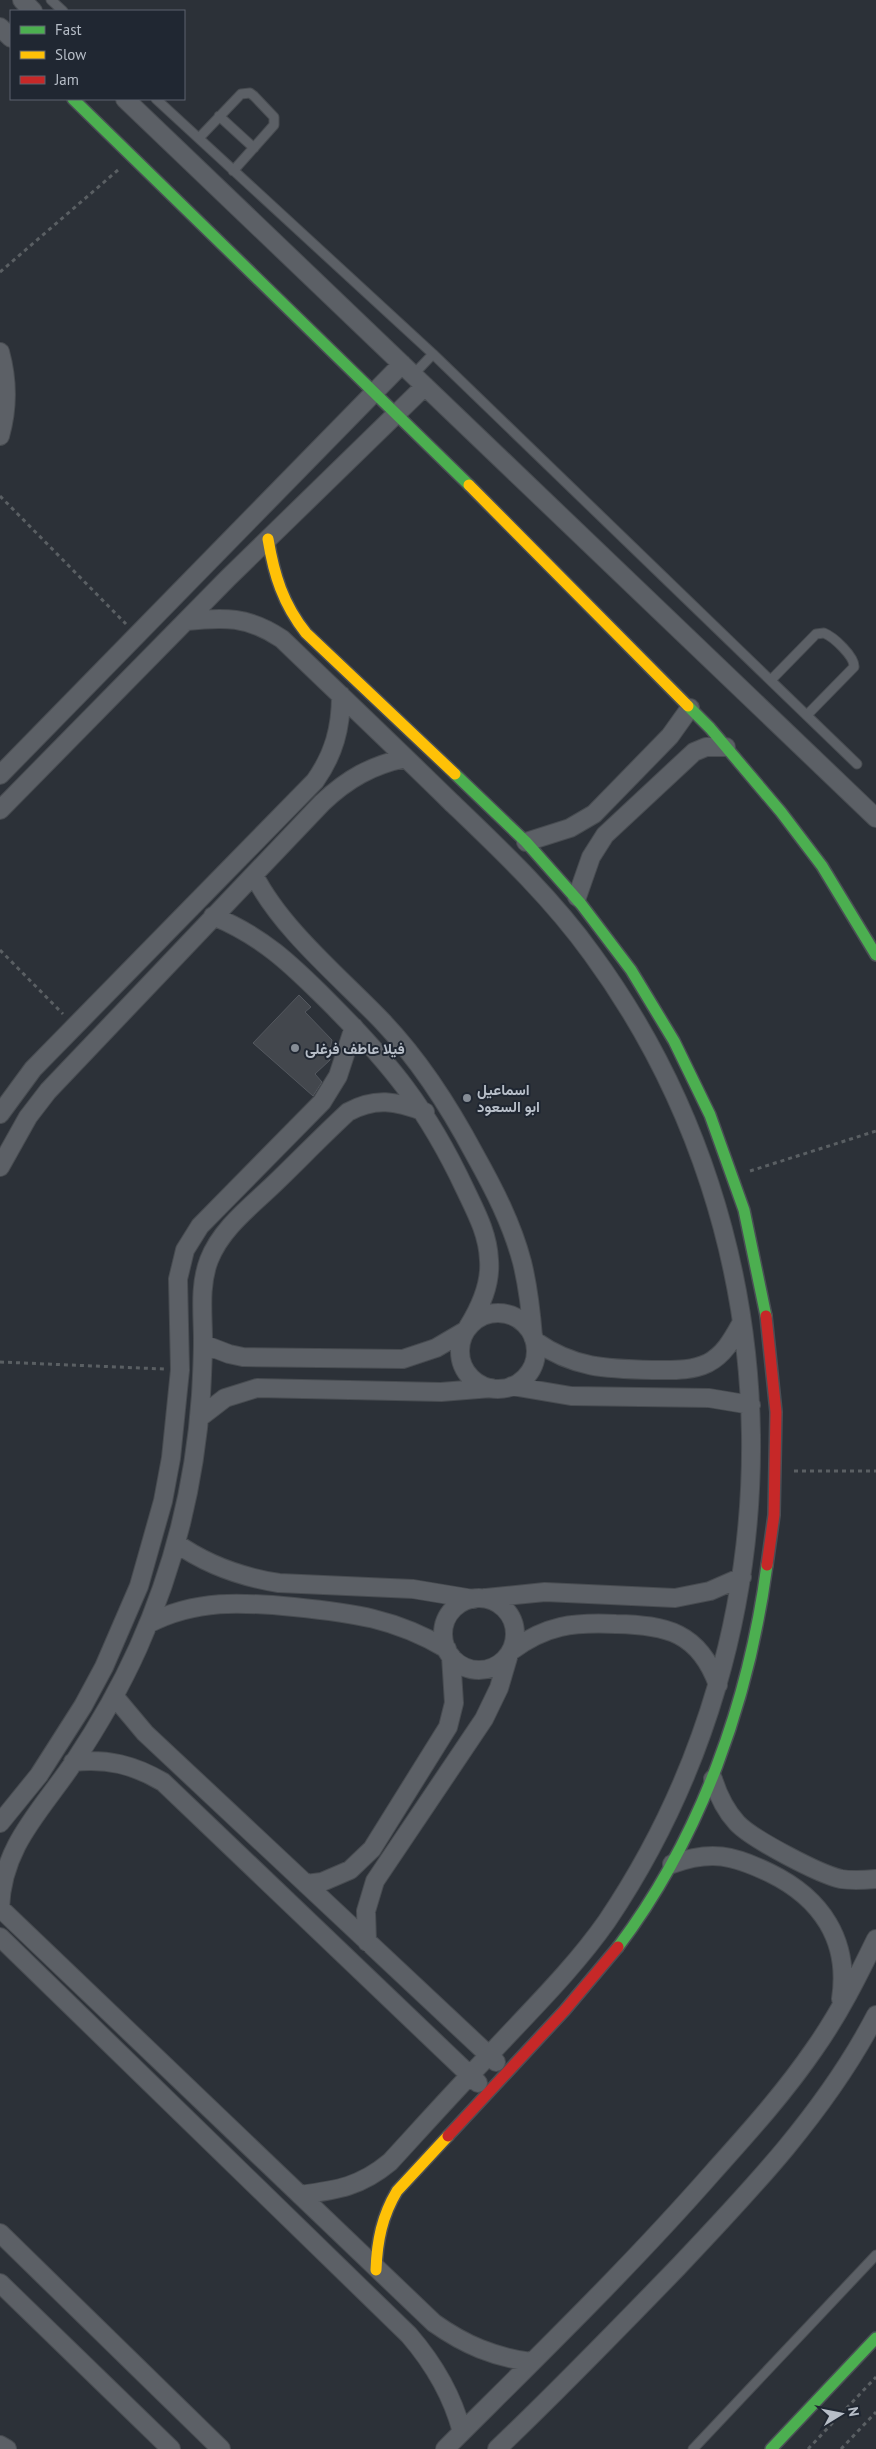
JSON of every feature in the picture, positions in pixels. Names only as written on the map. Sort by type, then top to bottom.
[{"type":"street","points":[[22,0],[32,10]]},
{"type":"street","points":[[0,28],[10,37]]},
{"type":"street","points":[[75,100],[397,413],[726,746],[781,812],[822,866],[876,955]]},
{"type":"street","points":[[126,100],[876,818]]},
{"type":"street","points":[[0,352],[6,371],[7,398],[0,436]]},
{"type":"street","points":[[0,775],[375,392],[413,375]]},
{"type":"street","points":[[0,810],[268,539],[397,413],[413,375]]},
{"type":"street","points":[[268,539],[277,589],[285,605],[306,634],[526,842],[577,897],[616,948],[656,1010],[683,1058],[711,1116],[733,1176],[750,1232],[767,1322],[772,1372],[775,1471],[769,1561],[761,1615],[743,1694],[713,1779],[672,1864],[639,1916],[594,1979],[397,2191],[388,2205],[377,2236],[376,2270]]},
{"type":"street","points":[[186,621],[220,618],[237,619],[268,629],[282,638],[537,886],[593,955],[641,1030],[681,1109],[701,1159],[725,1235],[742,1322],[751,1405],[751,1492],[736,1614],[718,1684],[702,1735],[682,1784],[634,1878],[574,1965],[390,2162],[376,2174],[344,2189],[300,2195]]},
{"type":"street","points":[[0,1114],[33,1069],[315,781],[326,766],[336,740],[341,714],[340,695]]},
{"type":"street","points":[[526,842],[570,828],[594,814],[670,736],[690,708]]},
{"type":"street","points":[[577,897],[591,857],[605,835],[694,752],[706,747],[726,746]]},
{"type":"street","points":[[0,1167],[15,1137],[48,1091],[336,789],[369,769],[406,758]]},
{"type":"street","points":[[254,875],[261,889],[283,918],[402,1042],[449,1106],[497,1194],[516,1239],[527,1286],[536,1355],[532,1369],[523,1379],[512,1386]]},
{"type":"street","points":[[214,916],[253,934],[271,947],[354,1027],[387,1062],[425,1112],[446,1148],[483,1227],[488,1244],[489,1270],[484,1296],[460,1342],[460,1355],[463,1367],[470,1377],[480,1385],[491,1388]]},
{"type":"street","points":[[0,1823],[15,1808],[62,1741],[104,1667],[123,1627],[139,1586],[163,1501],[174,1440],[180,1370],[178,1278],[185,1250],[200,1226],[322,1102],[338,1076],[354,1027]]},
{"type":"street","points":[[425,1112],[400,1103],[387,1101],[360,1106],[348,1112],[225,1233],[209,1260],[202,1290],[203,1344],[200,1418],[194,1460],[176,1543],[148,1624],[114,1696],[73,1762],[15,1844],[4,1875],[0,1908],[434,2324],[452,2336],[490,2354],[531,2362]]},
{"type":"street","points":[[203,1344],[216,1350],[243,1356],[386,1360],[420,1354],[466,1329],[481,1316],[498,1312],[519,1319],[534,1339],[570,1361],[596,1368],[683,1370],[709,1363],[720,1355],[728,1346],[742,1322]]},
{"type":"street","points":[[200,1418],[225,1398],[257,1388],[441,1392],[512,1386],[571,1396],[709,1398],[751,1405]]},
{"type":"street","points":[[176,1543],[208,1562],[260,1580],[279,1583],[413,1589],[479,1598],[500,1604],[510,1615],[515,1635],[499,1688],[484,1719],[376,1881],[366,1911],[368,1942]]},
{"type":"street","points":[[306,1884],[329,1880],[350,1870],[372,1849],[448,1727],[454,1703],[449,1652],[444,1632],[450,1613],[457,1606],[479,1598],[545,1592],[675,1598],[710,1591],[742,1577]]},
{"type":"street","points":[[148,1624],[180,1610],[203,1605],[249,1603],[355,1613],[374,1617],[412,1630],[449,1652],[464,1666],[483,1670],[502,1662],[510,1652],[538,1634],[567,1624],[583,1622],[649,1625],[673,1631],[693,1644],[713,1669],[718,1684]]},
{"type":"street","points":[[114,1696],[145,1732],[507,2073]]},
{"type":"street","points":[[73,1762],[101,1761],[129,1766],[163,1782],[488,2093]]},
{"type":"street","points":[[713,1779],[726,1810],[750,1834],[826,1875],[842,1879],[876,1879]]},
{"type":"street","points":[[672,1864],[690,1857],[708,1855],[728,1856],[746,1862],[787,1882],[807,1896],[827,1921],[835,1935],[842,1958],[844,1983],[840,2007]]},
{"type":"street","points":[[0,1937],[409,2335],[428,2358],[448,2390],[462,2432]]},
{"type":"street","points":[[445,2449],[621,2273],[786,2090],[816,2048],[876,1939]]},
{"type":"street","points":[[497,2449],[649,2297],[756,2182],[797,2135],[834,2084],[876,2015]]},
{"type":"street","points":[[0,2234],[221,2449]]},
{"type":"street","points":[[0,2283],[171,2449]]},
{"type":"street","points":[[771,2449],[876,2338]]},
{"type":"street","points":[[0,2446],[7,2449]]},
{"type":"lane","points":[[51,0],[62,10]]},
{"type":"lane","points":[[199,138],[240,94],[250,93],[254,96],[271,113],[274,121],[271,128],[233,171]]},
{"type":"lane","points":[[157,100],[433,354],[858,764]]},
{"type":"lane","points":[[219,116],[254,148]]},
{"type":"lane","points":[[413,375],[433,354]]},
{"type":"lane","points":[[771,680],[816,634],[824,633],[831,637],[854,660],[854,667],[807,715]]},
{"type":"lane","points":[[693,2449],[876,2255]]},
{"type":"path","points":[[0,272],[133,157]]},
{"type":"path","points":[[0,496],[137,635]]},
{"type":"path","points":[[0,950],[76,1026]]},
{"type":"path","points":[[733,1176],[876,1132]]},
{"type":"path","points":[[0,1362],[180,1370]]},
{"type":"path","points":[[775,1471],[876,1471]]},
{"type":"path","points":[[808,2449],[876,2377]]},
{"type":"path","points":[[842,2449],[876,2412]]},
{"type":"building","name":"فيلا عاطف فرغلى","points":[[299,995],[311,1007],[305,1012],[332,1040],[329,1054],[330,1060],[315,1074],[322,1082],[313,1096],[253,1043]]},
{"type":"traffic: fast","points":[[74,100],[469,485]]},
{"type":"traffic: fast","points":[[688,706],[710,728],[781,812],[822,866],[876,955]]},
{"type":"traffic: fast","points":[[455,774],[526,842],[581,904],[631,970],[674,1041],[710,1115],[744,1210],[766,1316]]},
{"type":"traffic: fast","points":[[618,1947],[647,1905],[674,1860],[697,1814],[717,1766],[734,1717],[748,1667],[767,1565]]},
{"type":"traffic: fast","points":[[771,2449],[876,2338]]},
{"type":"traffic: slow","points":[[469,485],[688,706]]},
{"type":"traffic: slow","points":[[268,539],[273,565],[285,600],[306,633],[455,774]]},
{"type":"traffic: slow","points":[[376,2270],[381,2229],[392,2200],[397,2191],[448,2136]]},
{"type":"traffic: jam","points":[[766,1316],[776,1412],[774,1515],[767,1565]]},
{"type":"traffic: jam","points":[[448,2136],[565,2010],[618,1947]]},
{"type":"place","name":"فيلا عاطف فرغلى","points":[[295,1048]]},
{"type":"place","name":"اسماعيل ابو السعود","points":[[467,1098]]}]
